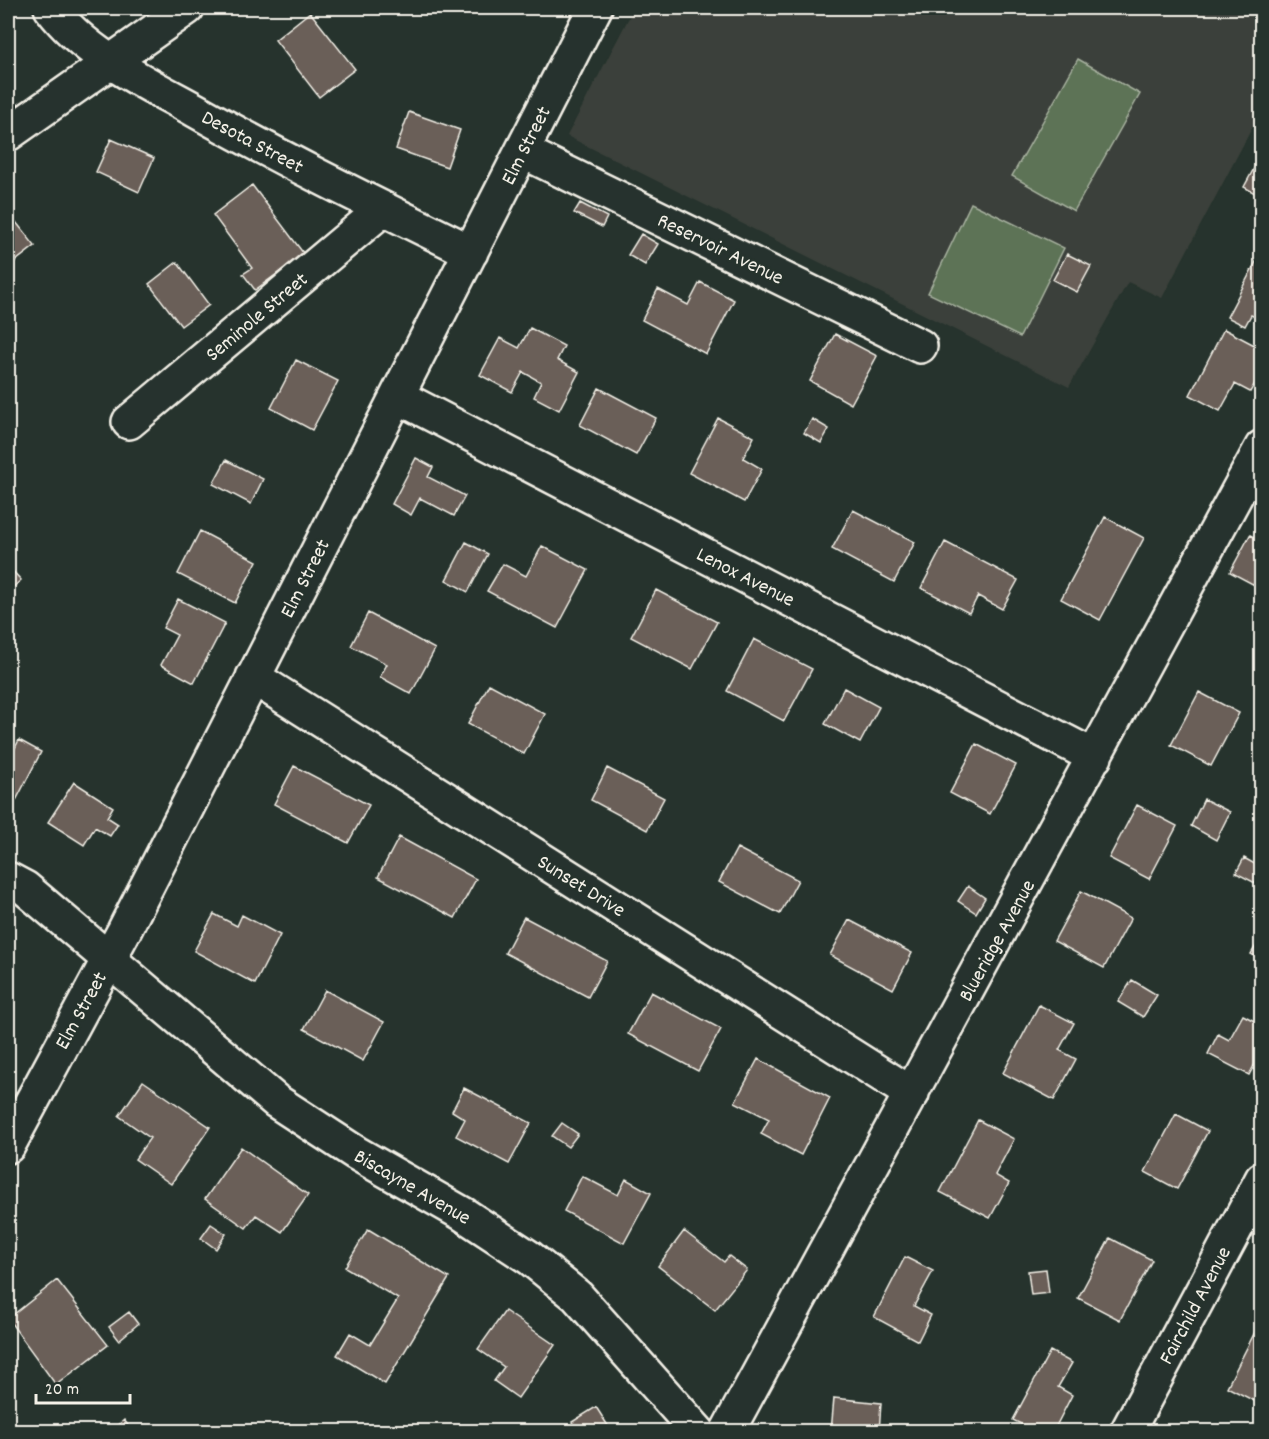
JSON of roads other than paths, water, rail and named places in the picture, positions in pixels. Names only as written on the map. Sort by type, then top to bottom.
[{"type":"street","name":"Desota Street","points":[[51,8],[62,22],[113,61],[212,120],[471,252]]},
{"type":"street","points":[[8,134],[187,8]]},
{"type":"street","name":"Elm Street","points":[[8,1146],[109,959],[595,8]]},
{"type":"street","name":"Reservoir Avenue","points":[[522,151],[920,346]]},
{"type":"street","name":"Seminole Street","points":[[129,423],[383,209]]},
{"type":"street","name":"Lenox Avenue","points":[[397,396],[1095,757]]},
{"type":"street","name":"Blueridge Avenue","points":[[727,1431],[1262,447]]},
{"type":"street","name":"Sunset Drive","points":[[253,677],[912,1094]]},
{"type":"street","name":"Biscayne Avenue","points":[[8,879],[25,888],[276,1101],[356,1153],[463,1214],[530,1258],[577,1296],[698,1431]]},
{"type":"street","name":"Fairchild Avenue","points":[[1127,1431],[1262,1179]]}]
